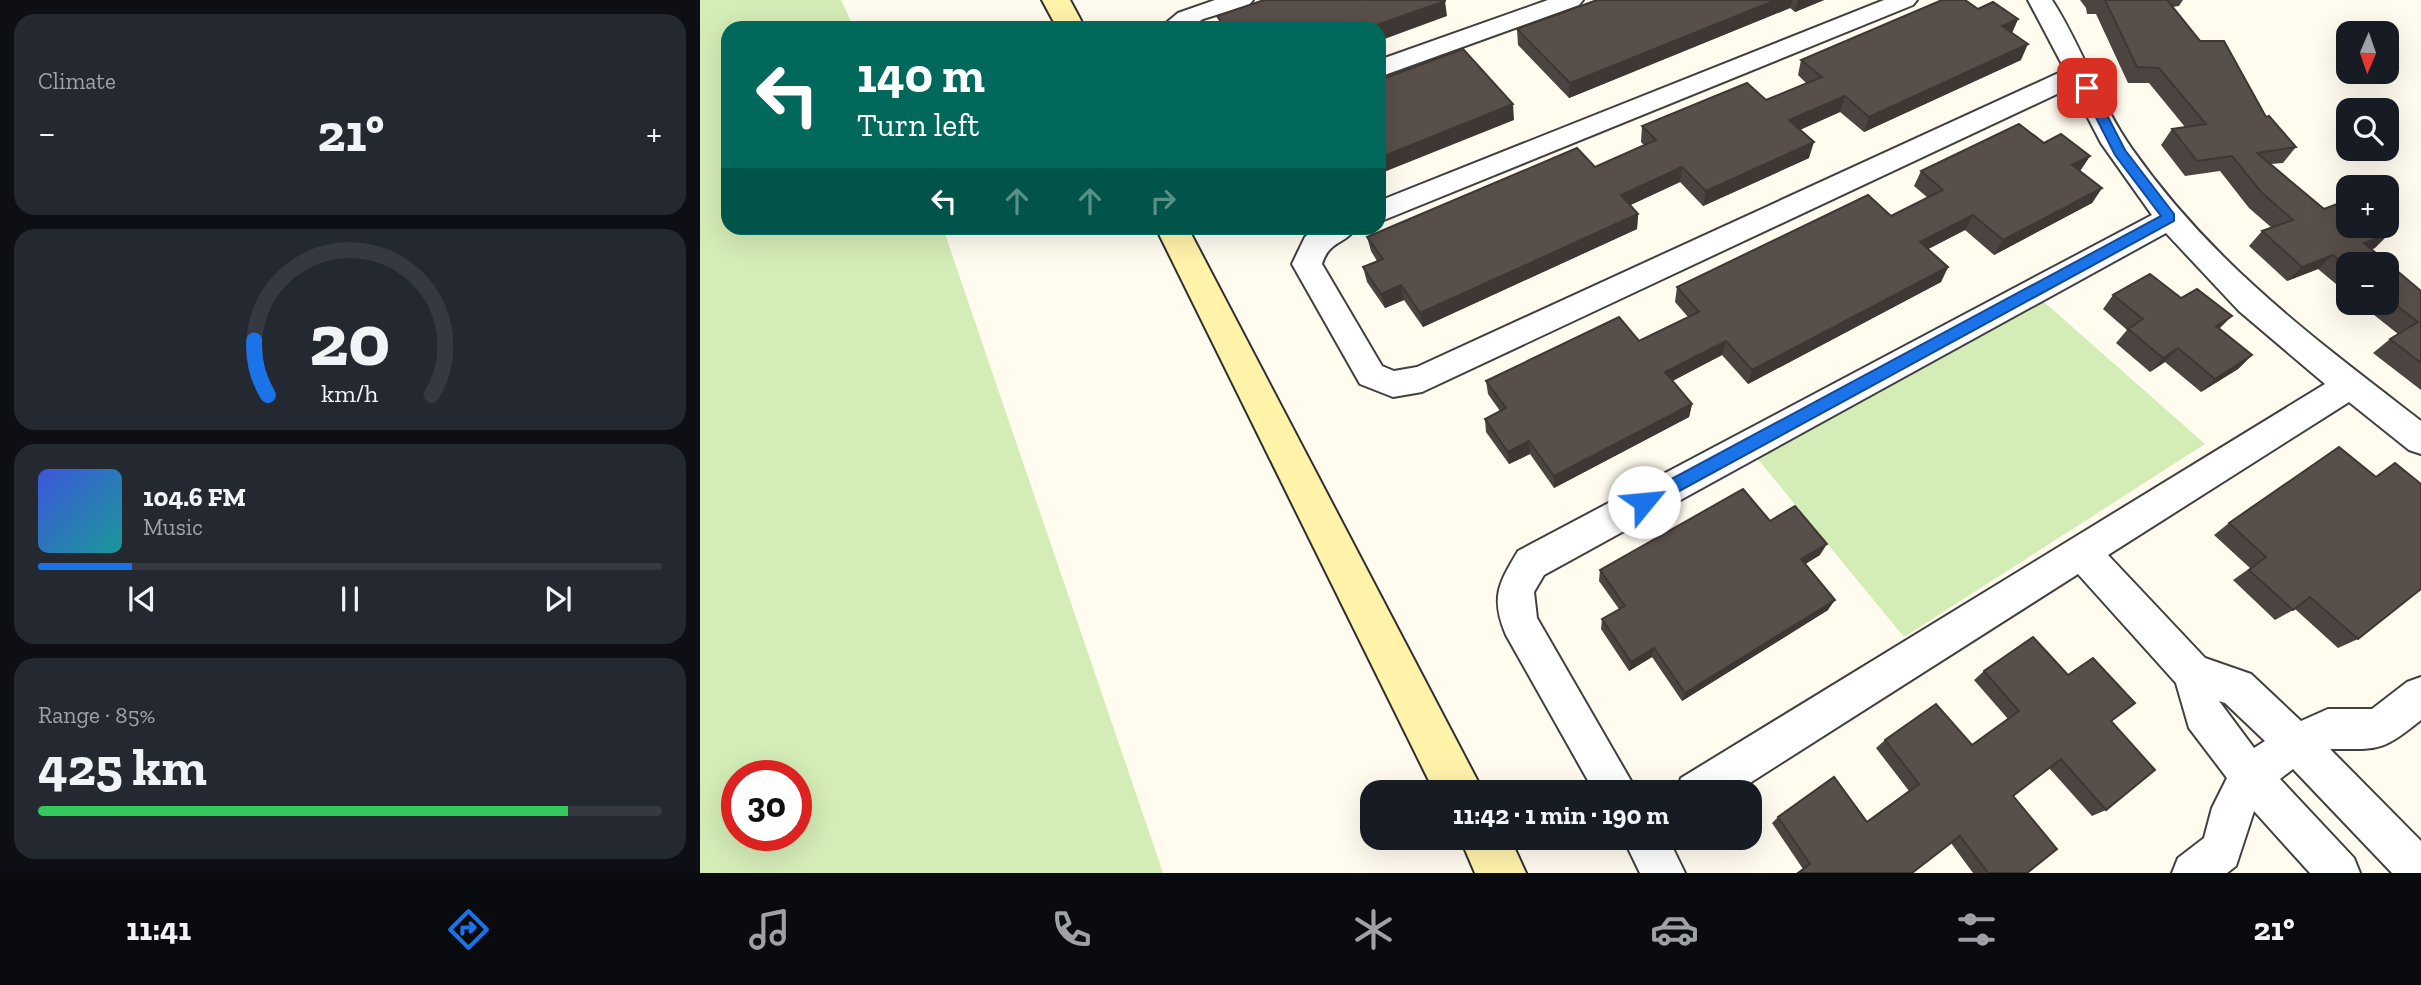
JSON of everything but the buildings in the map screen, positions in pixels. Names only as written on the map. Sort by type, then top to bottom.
[{"type":"main road","points":[[1056,0],[1067,21]]},
{"type":"main road","points":[[1176,235],[1454,780]]},
{"type":"main road","points":[[1490,850],[1501,873]]},
{"type":"street","points":[[1181,21],[1241,0]]},
{"type":"street","points":[[1386,66],[1570,0]]},
{"type":"street","points":[[1386,209],[1905,0]]},
{"type":"street","points":[[2040,0],[2062,34],[2120,152],[2170,218],[2229,283],[2421,440]]},
{"type":"street","points":[[1325,235],[1312,246],[1307,264],[1371,375],[1393,384],[1422,379],[2080,73]]},
{"type":"street","points":[[1610,780],[1519,622],[1515,590],[1531,563],[2170,218]]},
{"type":"street","points":[[1717,780],[2351,384]]},
{"type":"street","points":[[2082,552],[2193,673],[2237,688],[2295,743],[2421,872]]},
{"type":"street","points":[[2193,673],[2203,714],[2250,776],[2339,873]]},
{"type":"street","points":[[2193,873],[2221,851],[2233,808],[2250,776],[2295,743],[2328,729],[2378,729],[2421,696]]},
{"type":"street","points":[[1651,850],[1664,873]]},
{"type":"green space","points":[[700,0],[841,0],[851,21],[721,21],[721,235],[945,235],[1163,873],[700,873]]},
{"type":"green space","points":[[2043,301],[2205,444],[1904,637],[1756,457]]},
{"type":"route","points":[[1644,502],[2170,218],[2120,152],[2087,88]]}]
